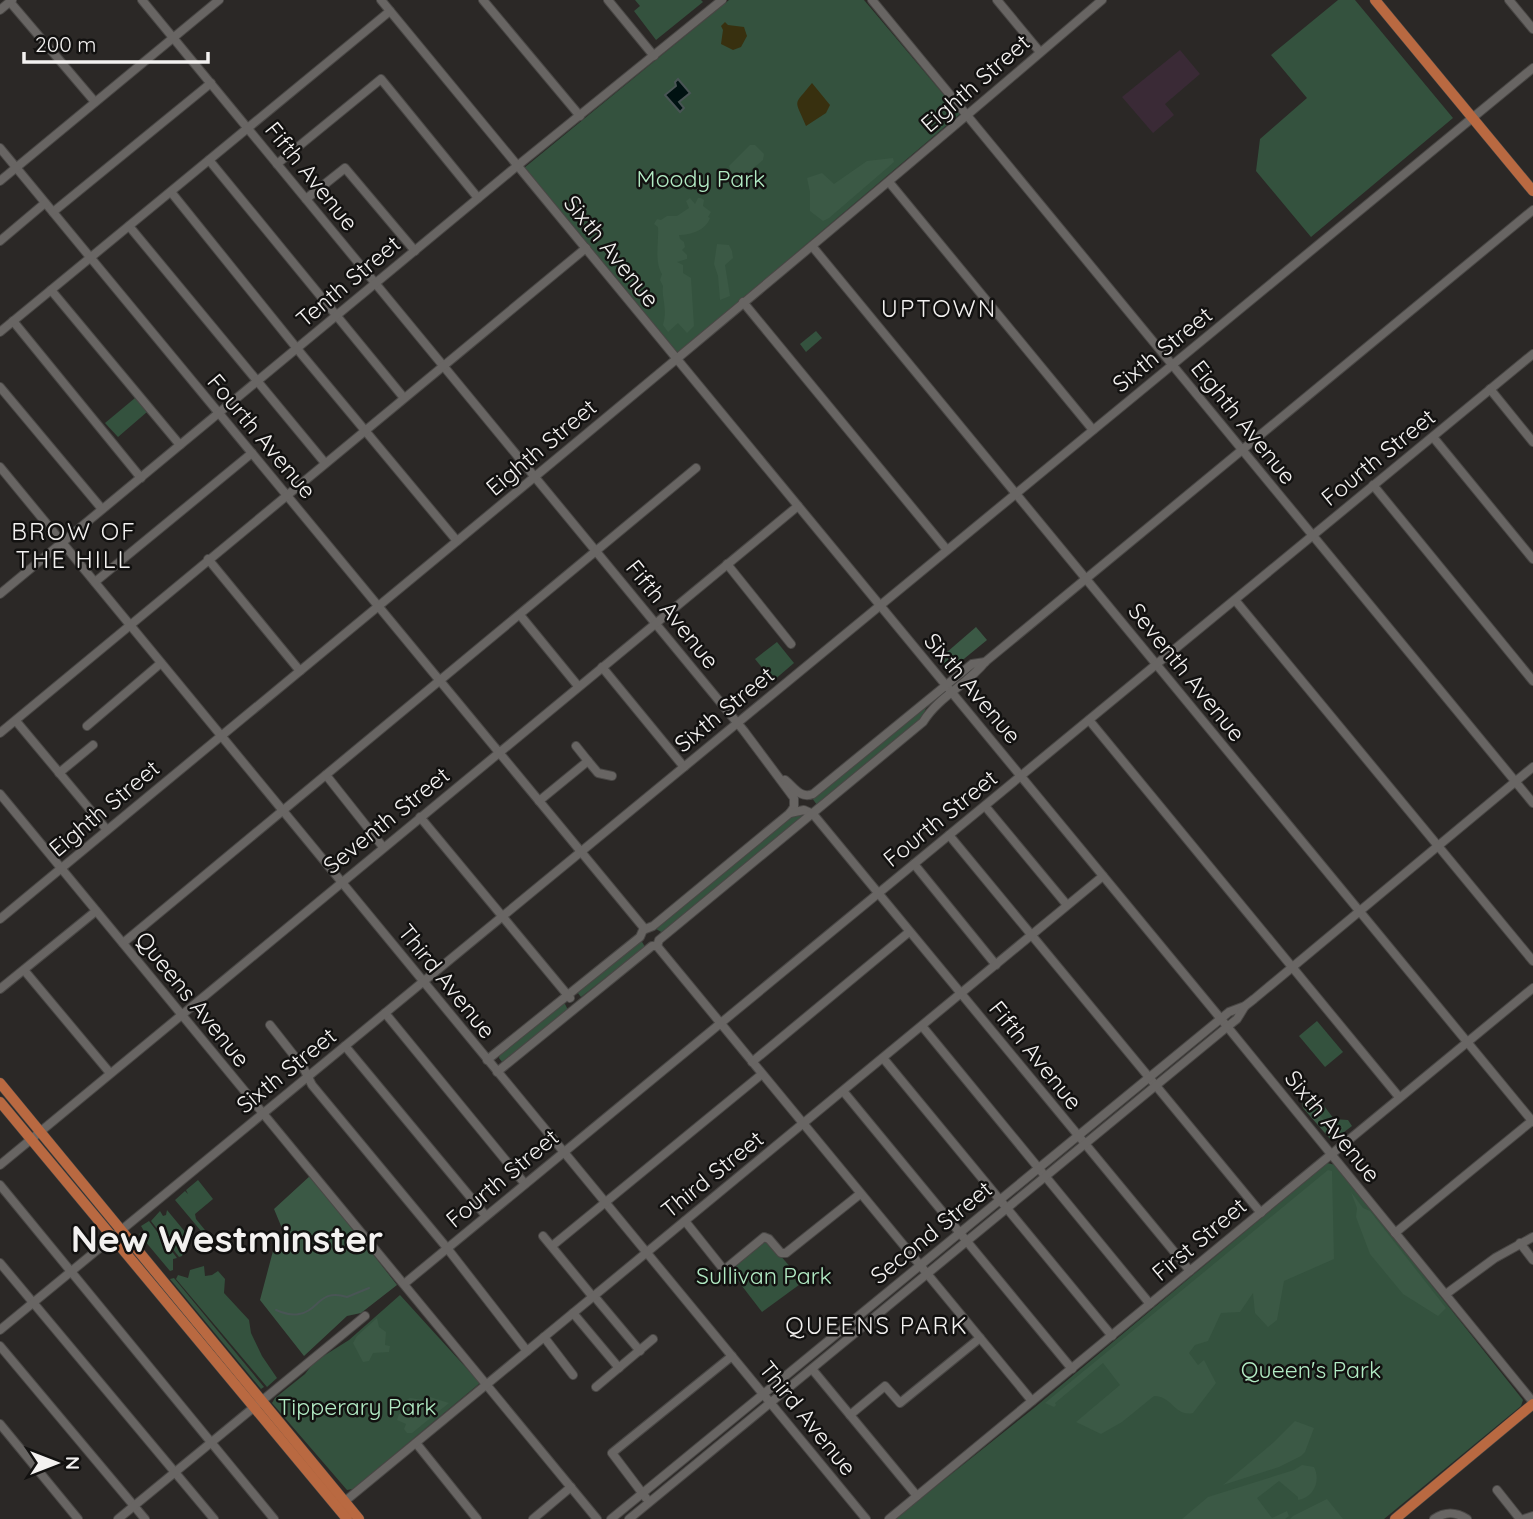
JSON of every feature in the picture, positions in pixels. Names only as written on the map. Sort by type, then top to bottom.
[{"type":"main road","points":[[1375,0],[1533,191]]},
{"type":"main road","points":[[0,1083],[35,1135],[341,1504],[359,1519]]},
{"type":"main road","points":[[0,1102],[35,1135]]},
{"type":"main road","points":[[1397,1519],[1533,1403]]},
{"type":"main road","points":[[341,1504],[341,1519]]},
{"type":"main road","points":[[341,1504],[346,1519]]},
{"type":"street","name":"Fifth Avenue","points":[[142,0],[737,723],[794,798],[794,807],[790,813]]},
{"type":"street","points":[[0,181],[219,0]]},
{"type":"street","name":"Sixth Avenue","points":[[381,0],[1221,1019],[1533,1403]]},
{"type":"street","points":[[483,0],[580,116]]},
{"type":"street","points":[[608,0],[654,56]]},
{"type":"street","name":"Tenth Street","points":[[0,594],[478,198],[722,0]]},
{"type":"street","name":"Eighth Avenue","points":[[872,0],[1533,803]]},
{"type":"street","points":[[997,0],[1040,52]]},
{"type":"street","name":"Eighth Street","points":[[0,919],[677,360],[1102,0]]},
{"type":"street","points":[[1509,0],[1533,29]]},
{"type":"street","points":[[0,10],[11,1],[95,102]]},
{"type":"street","points":[[0,332],[390,11]]},
{"type":"street","name":"Sixth Street","points":[[0,1330],[1533,68]]},
{"type":"street","points":[[277,164],[381,79],[478,198]]},
{"type":"street","points":[[53,212],[211,83]]},
{"type":"street","name":"Fourth Avenue","points":[[0,148],[656,944]]},
{"type":"street","points":[[209,160],[404,398]]},
{"type":"street","points":[[306,199],[345,168],[415,251]]},
{"type":"street","points":[[889,182],[1093,430]]},
{"type":"street","points":[[171,191],[457,541]]},
{"type":"street","points":[[0,241],[46,204]]},
{"type":"street","points":[[497,1072],[923,722],[948,689],[972,664],[985,662],[1533,210]]},
{"type":"street","points":[[129,226],[325,463]]},
{"type":"street","name":"Seventh Avenue","points":[[812,246],[1533,1121]]},
{"type":"street","points":[[0,733],[586,248]]},
{"type":"street","points":[[51,290],[180,445]]},
{"type":"street","points":[[743,302],[947,550]]},
{"type":"street","points":[[13,321],[141,478]]},
{"type":"street","name":"Fourth Street","points":[[404,1284],[1533,354]]},
{"type":"street","points":[[0,387],[102,509]]},
{"type":"street","points":[[1490,389],[1533,442]]},
{"type":"street","points":[[1433,437],[1533,559]]},
{"type":"street","points":[[95,582],[252,453]]},
{"type":"street","name":"Third Avenue","points":[[0,467],[866,1519]]},
{"type":"street","points":[[122,943],[696,468]]},
{"type":"street","points":[[1373,485],[1533,681]]},
{"type":"street","name":"Seventh Street","points":[[0,1165],[497,750],[798,506]]},
{"type":"street","points":[[208,559],[300,671]]},
{"type":"street","points":[[727,564],[791,644]]},
{"type":"street","points":[[1235,600],[1533,961]]},
{"type":"street","points":[[520,615],[578,686]]},
{"type":"street","points":[[87,726],[161,663]]},
{"type":"street","points":[[602,667],[684,767]]},
{"type":"street","points":[[778,775],[799,793],[806,796],[813,794],[948,689]]},
{"type":"street","points":[[1089,720],[1399,1097]]},
{"type":"street","points":[[16,721],[107,830]]},
{"type":"street","points":[[59,773],[93,745]]},
{"type":"street","points":[[576,746],[598,773],[612,776]]},
{"type":"street","points":[[539,801],[588,761]]},
{"type":"street","name":"Second Street","points":[[629,1519],[1237,1019],[1245,1006],[1533,767]]},
{"type":"street","points":[[326,775],[383,847]]},
{"type":"street","name":"Queens Avenue","points":[[0,794],[597,1519]]},
{"type":"street","points":[[985,806],[1067,905]]},
{"type":"street","points":[[488,1060],[790,813],[804,810],[813,814]]},
{"type":"street","name":"Fifth Avenue","points":[[813,814],[1190,1271]]},
{"type":"street","points":[[419,817],[577,1006]]},
{"type":"street","points":[[950,835],[1261,1213]]},
{"type":"street","points":[[914,864],[996,965]]},
{"type":"street","name":"Third Street","points":[[341,1504],[1103,876]]},
{"type":"street","points":[[0,989],[96,911]]},
{"type":"street","points":[[752,1062],[909,932]]},
{"type":"street","points":[[656,944],[1032,1401]]},
{"type":"street","points":[[24,970],[110,1073]]},
{"type":"street","name":"First Street","points":[[890,1519],[1533,988]]},
{"type":"street","name":"Second Street","points":[[611,1519],[1229,1012],[1245,1006]]},
{"type":"street","points":[[385,1013],[525,1184]]},
{"type":"street","points":[[270,1025],[303,1067],[307,1077],[447,1248],[527,1351]]},
{"type":"street","points":[[922,1026],[1150,1304]]},
{"type":"street","points":[[345,1046],[486,1216]]},
{"type":"street","points":[[883,1058],[1112,1336]]},
{"type":"street","points":[[552,1245],[762,1074]]},
{"type":"street","points":[[844,1091],[1072,1369]]},
{"type":"street","points":[[1395,1233],[1533,1121]]},
{"type":"street","points":[[0,1185],[274,1519]]},
{"type":"street","points":[[685,1221],[724,1270],[764,1237],[781,1253],[786,1253],[860,1194]]},
{"type":"street","points":[[543,1236],[639,1351]]},
{"type":"street","points":[[1446,1294],[1495,1258],[1533,1237]]},
{"type":"street","points":[[1520,1243],[1533,1260]]},
{"type":"street","points":[[0,1263],[214,1519]]},
{"type":"street","points":[[573,1313],[619,1368]]},
{"type":"street","points":[[118,1519],[365,1316]]},
{"type":"street","points":[[544,1337],[573,1375]]},
{"type":"street","points":[[850,1415],[885,1386],[900,1403],[980,1338]]},
{"type":"street","points":[[596,1387],[653,1339]]},
{"type":"street","points":[[0,1346],[145,1519]]},
{"type":"street","points":[[650,1503],[612,1453],[732,1356]]},
{"type":"street","points":[[812,1369],[917,1496]]},
{"type":"street","points":[[0,1424],[78,1519]]},
{"type":"street","points":[[416,1443],[477,1519]]},
{"type":"street","points":[[533,1519],[571,1488]]},
{"type":"street","points":[[1497,1490],[1522,1519],[1533,1516]]},
{"type":"street","points":[[1434,1519],[1442,1513],[1467,1519]]},
{"type":"shaded area","points":[[1180,50],[1200,74],[1165,104],[1174,115],[1153,133],[1122,97]]},
{"type":"shaded area","points":[[678,79],[690,93],[679,102],[684,108],[680,112],[665,95],[676,86]]},
{"type":"green space","points":[[635,0],[703,2],[656,40],[634,11],[640,6]]},
{"type":"green space","name":"Moody Park","points":[[729,0],[864,0],[960,114],[677,354],[524,168]]},
{"type":"green space","points":[[1338,0],[1355,0],[1453,118],[1311,237],[1256,171],[1260,139],[1307,98],[1271,55]]},
{"type":"green space","points":[[750,145],[755,145],[764,154],[763,160],[744,176],[731,173],[729,166]]},
{"type":"green space","points":[[893,158],[894,162],[829,218],[823,221],[810,211],[807,178],[822,173],[834,184],[867,161]]},
{"type":"green space","points":[[690,198],[695,204],[698,198],[704,200],[703,206],[711,212],[702,229],[679,235],[684,242],[685,247],[682,250],[687,259],[677,262],[683,265],[683,273],[691,278],[694,326],[687,333],[678,323],[668,332],[663,325],[665,308],[660,280],[662,274],[657,257],[658,227],[654,224],[657,219],[677,216],[689,208],[686,201]]},
{"type":"green space","points":[[717,244],[729,245],[733,258],[725,265],[730,296],[720,300],[714,264]]},
{"type":"green space","points":[[816,331],[822,338],[806,352],[800,344]]},
{"type":"green space","points":[[135,398],[147,412],[118,437],[105,423]]},
{"type":"green space","points":[[976,627],[987,640],[959,663],[944,667],[939,659]]},
{"type":"green space","points":[[777,642],[794,663],[773,681],[755,659]]},
{"type":"green space","points":[[940,695],[926,708],[921,720],[817,805],[812,798]]},
{"type":"green space","points":[[800,812],[804,817],[663,933],[656,929],[657,925],[791,814]]},
{"type":"green space","points":[[641,940],[645,947],[581,997],[577,992]]},
{"type":"green space","points":[[565,1004],[568,1010],[502,1062],[500,1053]]},
{"type":"green space","points":[[1317,1021],[1343,1052],[1325,1067],[1299,1036]]},
{"type":"green space","points":[[1310,1096],[1315,1096],[1319,1101],[1314,1109],[1328,1124],[1336,1123],[1343,1127],[1336,1138],[1331,1140],[1303,1108],[1302,1104]]},
{"type":"green space","points":[[1321,1102],[1334,1119],[1348,1120],[1352,1126],[1335,1139],[1311,1110]]},
{"type":"green space","name":"Queen's Park","points":[[1327,1163],[1336,1165],[1523,1400],[1521,1406],[1384,1519],[895,1519],[1034,1408]]},
{"type":"green space","points":[[1328,1170],[1332,1171],[1334,1259],[1284,1281],[1277,1320],[1268,1327],[1255,1313],[1253,1293],[1240,1312],[1221,1313],[1208,1341],[1195,1345],[1189,1353],[1198,1365],[1204,1360],[1216,1383],[1193,1413],[1182,1412],[1165,1399],[1154,1396],[1122,1422],[1101,1434],[1076,1422],[1120,1385],[1103,1363],[1055,1403],[1054,1407],[1045,1403]]},
{"type":"green space","points":[[311,1175],[397,1285],[361,1313],[347,1316],[304,1356],[260,1300],[273,1251],[286,1238],[274,1209]]},
{"type":"green space","points":[[198,1180],[213,1199],[195,1214],[209,1235],[206,1237],[175,1200],[185,1191],[188,1194],[186,1190]]},
{"type":"green space","points":[[1351,1192],[1363,1208],[1370,1211],[1446,1308],[1438,1316],[1403,1294],[1370,1254],[1356,1217],[1357,1208]]},
{"type":"green space","points":[[167,1210],[186,1233],[183,1239],[185,1247],[179,1257],[151,1221],[160,1211],[163,1216],[166,1215]]},
{"type":"green space","points":[[149,1221],[177,1258],[173,1259],[173,1270],[170,1271],[139,1234],[144,1231],[141,1226]]},
{"type":"green space","name":"Sullivan Park","points":[[762,1241],[768,1241],[803,1282],[762,1312],[732,1273],[734,1266]]},
{"type":"green space","points":[[204,1266],[205,1276],[218,1271],[225,1279],[224,1293],[249,1320],[251,1333],[262,1356],[277,1378],[267,1387],[176,1279],[178,1275],[188,1278],[190,1270]]},
{"type":"green space","points":[[174,1278],[264,1387],[261,1389],[170,1279]]},
{"type":"green space","name":"Tipperary Park","points":[[400,1295],[480,1383],[353,1489],[347,1490],[272,1403],[305,1374],[314,1362],[349,1340]]},
{"type":"green space","points":[[377,1318],[379,1327],[386,1332],[385,1345],[390,1346],[389,1352],[373,1353],[369,1361],[363,1362],[353,1343]]},
{"type":"green space","points":[[427,1396],[449,1403],[412,1433],[407,1433],[404,1429],[406,1424],[397,1420],[399,1414],[414,1412],[401,1408],[401,1403],[410,1398],[424,1400]]},
{"type":"green space","points":[[1295,1421],[1314,1428],[1301,1456],[1279,1467],[1223,1485],[1274,1442]]},
{"type":"green space","points":[[1302,1465],[1314,1467],[1316,1472],[1315,1488],[1308,1496],[1298,1500],[1298,1497],[1279,1481],[1257,1498],[1272,1518],[1287,1511],[1289,1516],[1285,1519],[1182,1519],[1208,1497],[1294,1470]]},
{"type":"green space","points":[[1327,1499],[1343,1519],[1290,1519],[1293,1516]]},
{"type":"sand","points":[[725,22],[728,25],[744,27],[747,36],[741,47],[733,50],[721,44],[721,26]]},
{"type":"sand","points":[[812,83],[830,105],[826,113],[806,126],[797,103]]},
{"type":"waterway","points":[[276,1310],[299,1314],[330,1295],[347,1297],[369,1288]]},
{"type":"district","name":"UPTOWN","points":[[939,308]]},
{"type":"district","name":"BROW OF THE HILL","points":[[74,545]]},
{"type":"district","name":"New Westminster","points":[[227,1238]]},
{"type":"district","name":"QUEENS PARK","points":[[877,1325]]}]
